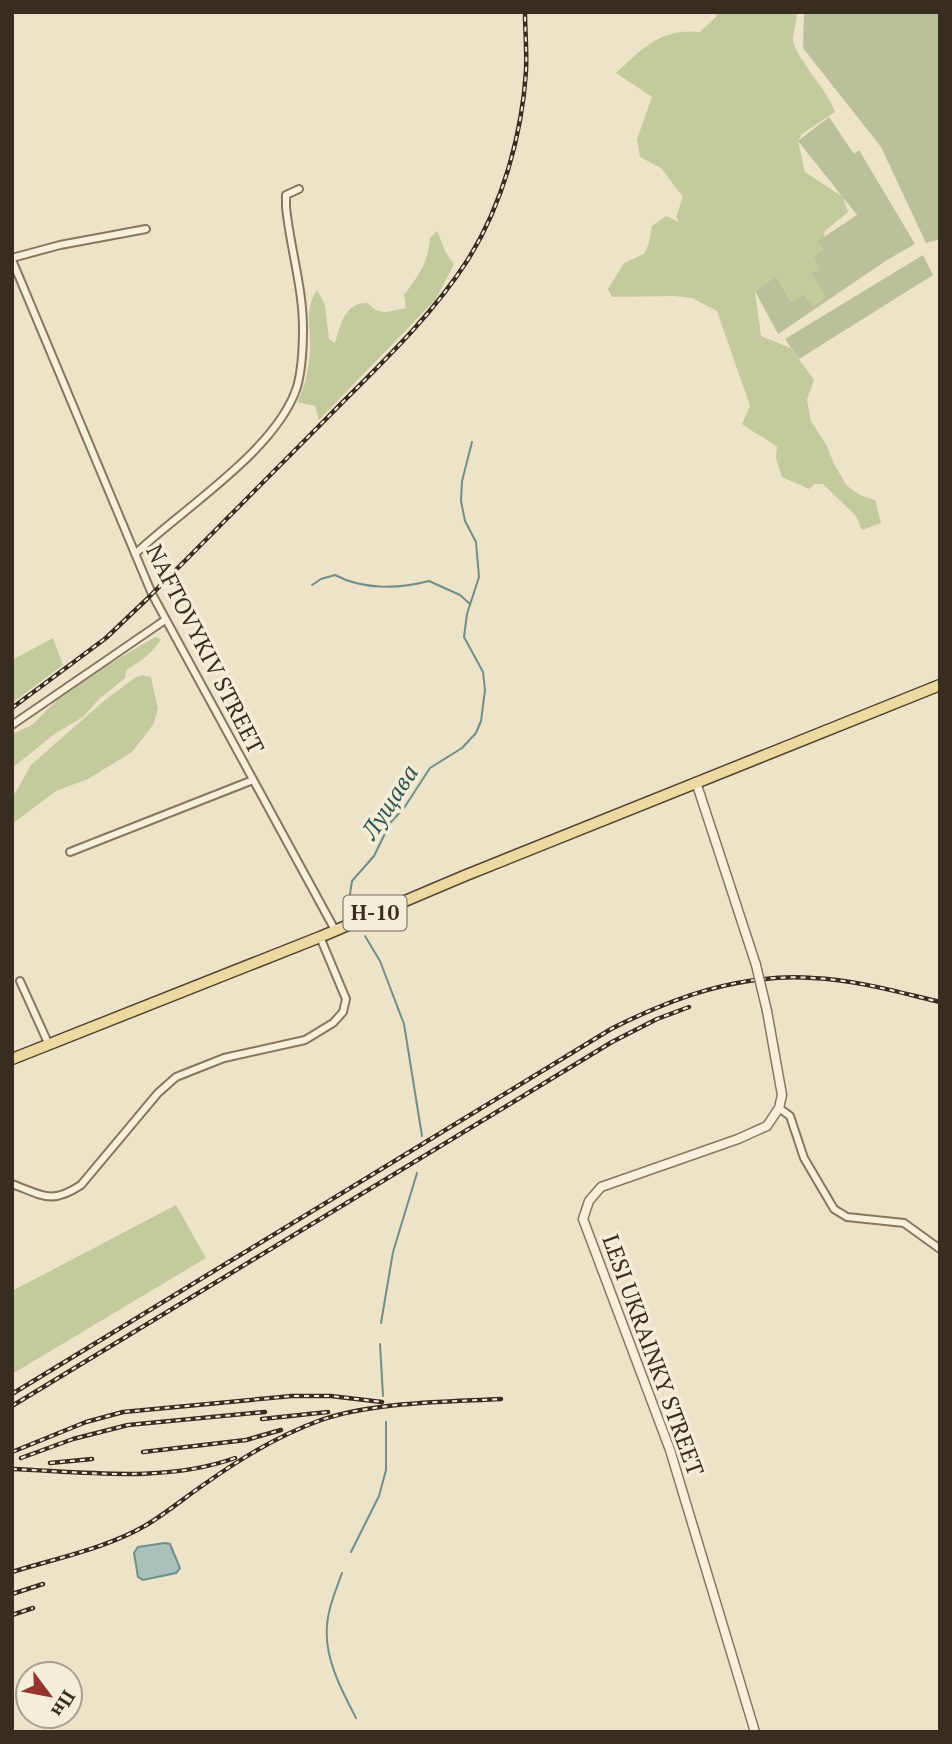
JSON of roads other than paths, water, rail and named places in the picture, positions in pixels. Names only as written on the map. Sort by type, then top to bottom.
[{"type":"main road","name":"Н-10","points":[[12,1059],[940,685]]},
{"type":"street","points":[[135,554],[205,495],[267,436],[285,413],[297,386],[301,359],[302,307],[286,207],[286,195],[299,188]]},
{"type":"street","points":[[12,259],[60,245],[146,229]]},
{"type":"street","name":"NAFTOVYKIV STREET","points":[[12,259],[165,620],[335,930]]},
{"type":"street","points":[[12,725],[165,620]]},
{"type":"street","points":[[70,852],[253,780]]},
{"type":"street","points":[[696,782],[756,965],[782,1095],[779,1108],[790,1116],[804,1158],[834,1209],[847,1217],[904,1223],[940,1249]]},
{"type":"street","points":[[12,1184],[41,1197],[65,1196],[81,1185],[158,1093],[176,1077],[224,1058],[276,1044],[305,1040],[333,1023],[344,1012],[346,999],[320,937]]},
{"type":"street","points":[[20,981],[49,1045]]},
{"type":"street","name":"LESI UKRAINKY STREET","points":[[755,1732],[670,1450],[583,1219],[589,1201],[601,1187],[738,1139],[767,1126],[779,1108]]},
{"type":"water","points":[[170,1544],[180,1568],[176,1573],[143,1580],[138,1577],[134,1553],[138,1547]]},
{"type":"waterway","name":"Лущава","points":[[353,911],[350,894],[352,881],[374,856],[390,823],[404,808],[430,768],[462,748],[476,733],[481,721],[485,690],[483,672],[464,637],[467,614],[479,577],[476,542],[465,521],[461,501],[462,481],[472,442]]},
{"type":"waterway","points":[[312,585],[335,575],[357,583],[381,587],[406,586],[429,581],[460,595],[470,604]]},
{"type":"waterway","name":"Лущава","points":[[365,936],[380,961],[404,1024],[422,1136]]},
{"type":"waterway","name":"Лущава","points":[[381,1323],[393,1252],[417,1173]]},
{"type":"waterway","name":"Лущава","points":[[380,1344],[383,1396]]},
{"type":"waterway","name":"Лущава","points":[[351,1552],[379,1496],[386,1470],[386,1422]]},
{"type":"waterway","name":"Лущава","points":[[342,1573],[329,1613],[328,1650],[335,1674],[356,1718]]},
{"type":"railway","points":[[12,708],[106,638],[147,599],[382,363],[419,324],[452,283],[490,217],[515,145],[526,71],[525,12]]},
{"type":"railway","points":[[12,1394],[611,1029],[635,1017],[709,990],[760,979],[786,977],[845,981],[940,1002]]},
{"type":"railway","points":[[12,1406],[612,1042],[657,1019],[689,1007]]},
{"type":"railway","points":[[12,1452],[86,1422],[123,1412],[292,1396],[331,1396],[382,1402]]},
{"type":"railway","points":[[12,1572],[99,1546],[133,1532],[249,1455],[277,1439],[321,1420],[386,1406],[501,1399]]},
{"type":"railway","points":[[21,1458],[73,1439],[128,1425],[265,1412]]},
{"type":"railway","points":[[262,1419],[328,1412]]},
{"type":"railway","points":[[143,1452],[246,1440],[281,1430]]},
{"type":"railway","points":[[12,1469],[153,1473],[181,1471],[235,1458]]},
{"type":"railway","points":[[50,1463],[92,1459]]},
{"type":"railway","points":[[12,1594],[43,1584]]},
{"type":"railway","points":[[12,1615],[33,1608]]}]
